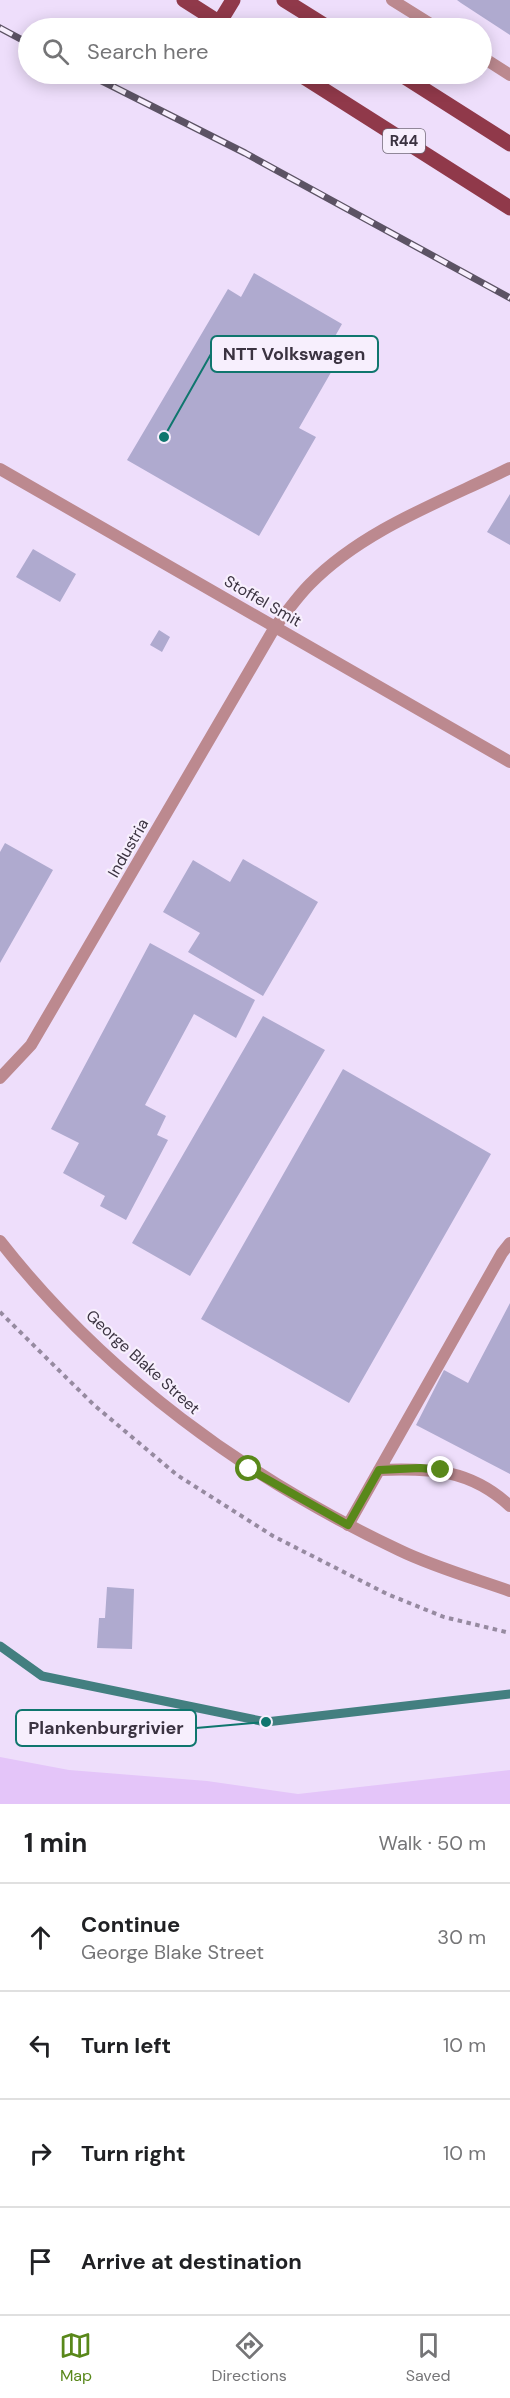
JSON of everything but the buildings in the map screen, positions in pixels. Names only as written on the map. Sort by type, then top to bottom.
[{"type":"main road","points":[[184,0],[211,18]]},
{"type":"main road","points":[[226,18],[233,0]]},
{"type":"main road","points":[[284,0],[313,18]]},
{"type":"main road","name":"R44","points":[[315,84],[510,208]]},
{"type":"main road","points":[[416,84],[510,144]]},
{"type":"street","points":[[392,0],[420,18]]},
{"type":"street","points":[[492,63],[510,75]]},
{"type":"street","name":"Industria","points":[[0,1078],[31,1045],[275,627],[310,584],[337,560],[401,521],[510,468]]},
{"type":"street","name":"Stoffel Smit","points":[[0,469],[510,762]]},
{"type":"street","name":"George Blake Street","points":[[0,1241],[20,1266],[102,1352],[173,1414],[249,1469],[348,1525],[402,1551],[510,1591]]},
{"type":"street","points":[[348,1525],[502,1253],[510,1243]]},
{"type":"street","points":[[379,1470],[420,1468],[441,1470],[466,1477],[496,1493],[510,1506]]},
{"type":"path","points":[[0,1311],[94,1405],[177,1475],[273,1536],[387,1593],[444,1617],[510,1633]]},
{"type":"shaded area","points":[[0,1757],[69,1770],[207,1781],[298,1794],[510,1770],[510,1804],[0,1804]]},
{"type":"waterway","points":[[0,1646],[42,1676],[266,1722],[510,1694]]},
{"type":"railway","points":[[0,28],[18,38]]},
{"type":"railway","points":[[108,84],[245,153],[510,298]]},
{"type":"place","name":"NTT Volkswagen","points":[[164,437]]},
{"type":"place","name":"Plankenburgrivier","points":[[266,1722]]},
{"type":"route","points":[[249,1469],[348,1525],[379,1470],[420,1468],[441,1470]]}]
